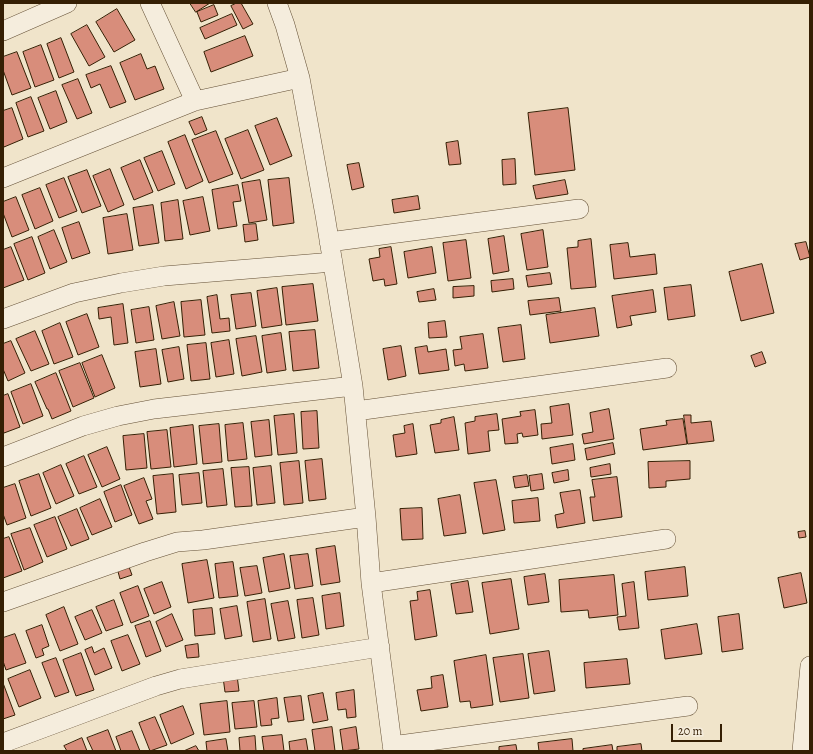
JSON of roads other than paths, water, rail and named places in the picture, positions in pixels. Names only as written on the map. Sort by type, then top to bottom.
[{"type":"street","points":[[3,31],[67,3]]},
{"type":"street","points":[[150,3],[195,101]]},
{"type":"street","points":[[277,3],[300,78],[333,262],[353,386],[372,583],[392,748],[688,706]]},
{"type":"street","points":[[3,178],[195,101],[300,78]]},
{"type":"street","points":[[329,242],[579,209]]},
{"type":"street","points":[[3,319],[74,293],[121,283],[164,276],[333,262]]},
{"type":"street","points":[[356,411],[667,368]]},
{"type":"street","points":[[3,457],[83,426],[125,414],[154,409],[353,386]]},
{"type":"street","points":[[3,602],[177,542],[203,540],[366,517]]},
{"type":"street","points":[[372,583],[666,539]]},
{"type":"street","points":[[3,743],[156,686],[180,679],[380,647]]},
{"type":"street","points":[[802,751],[810,666]]}]
